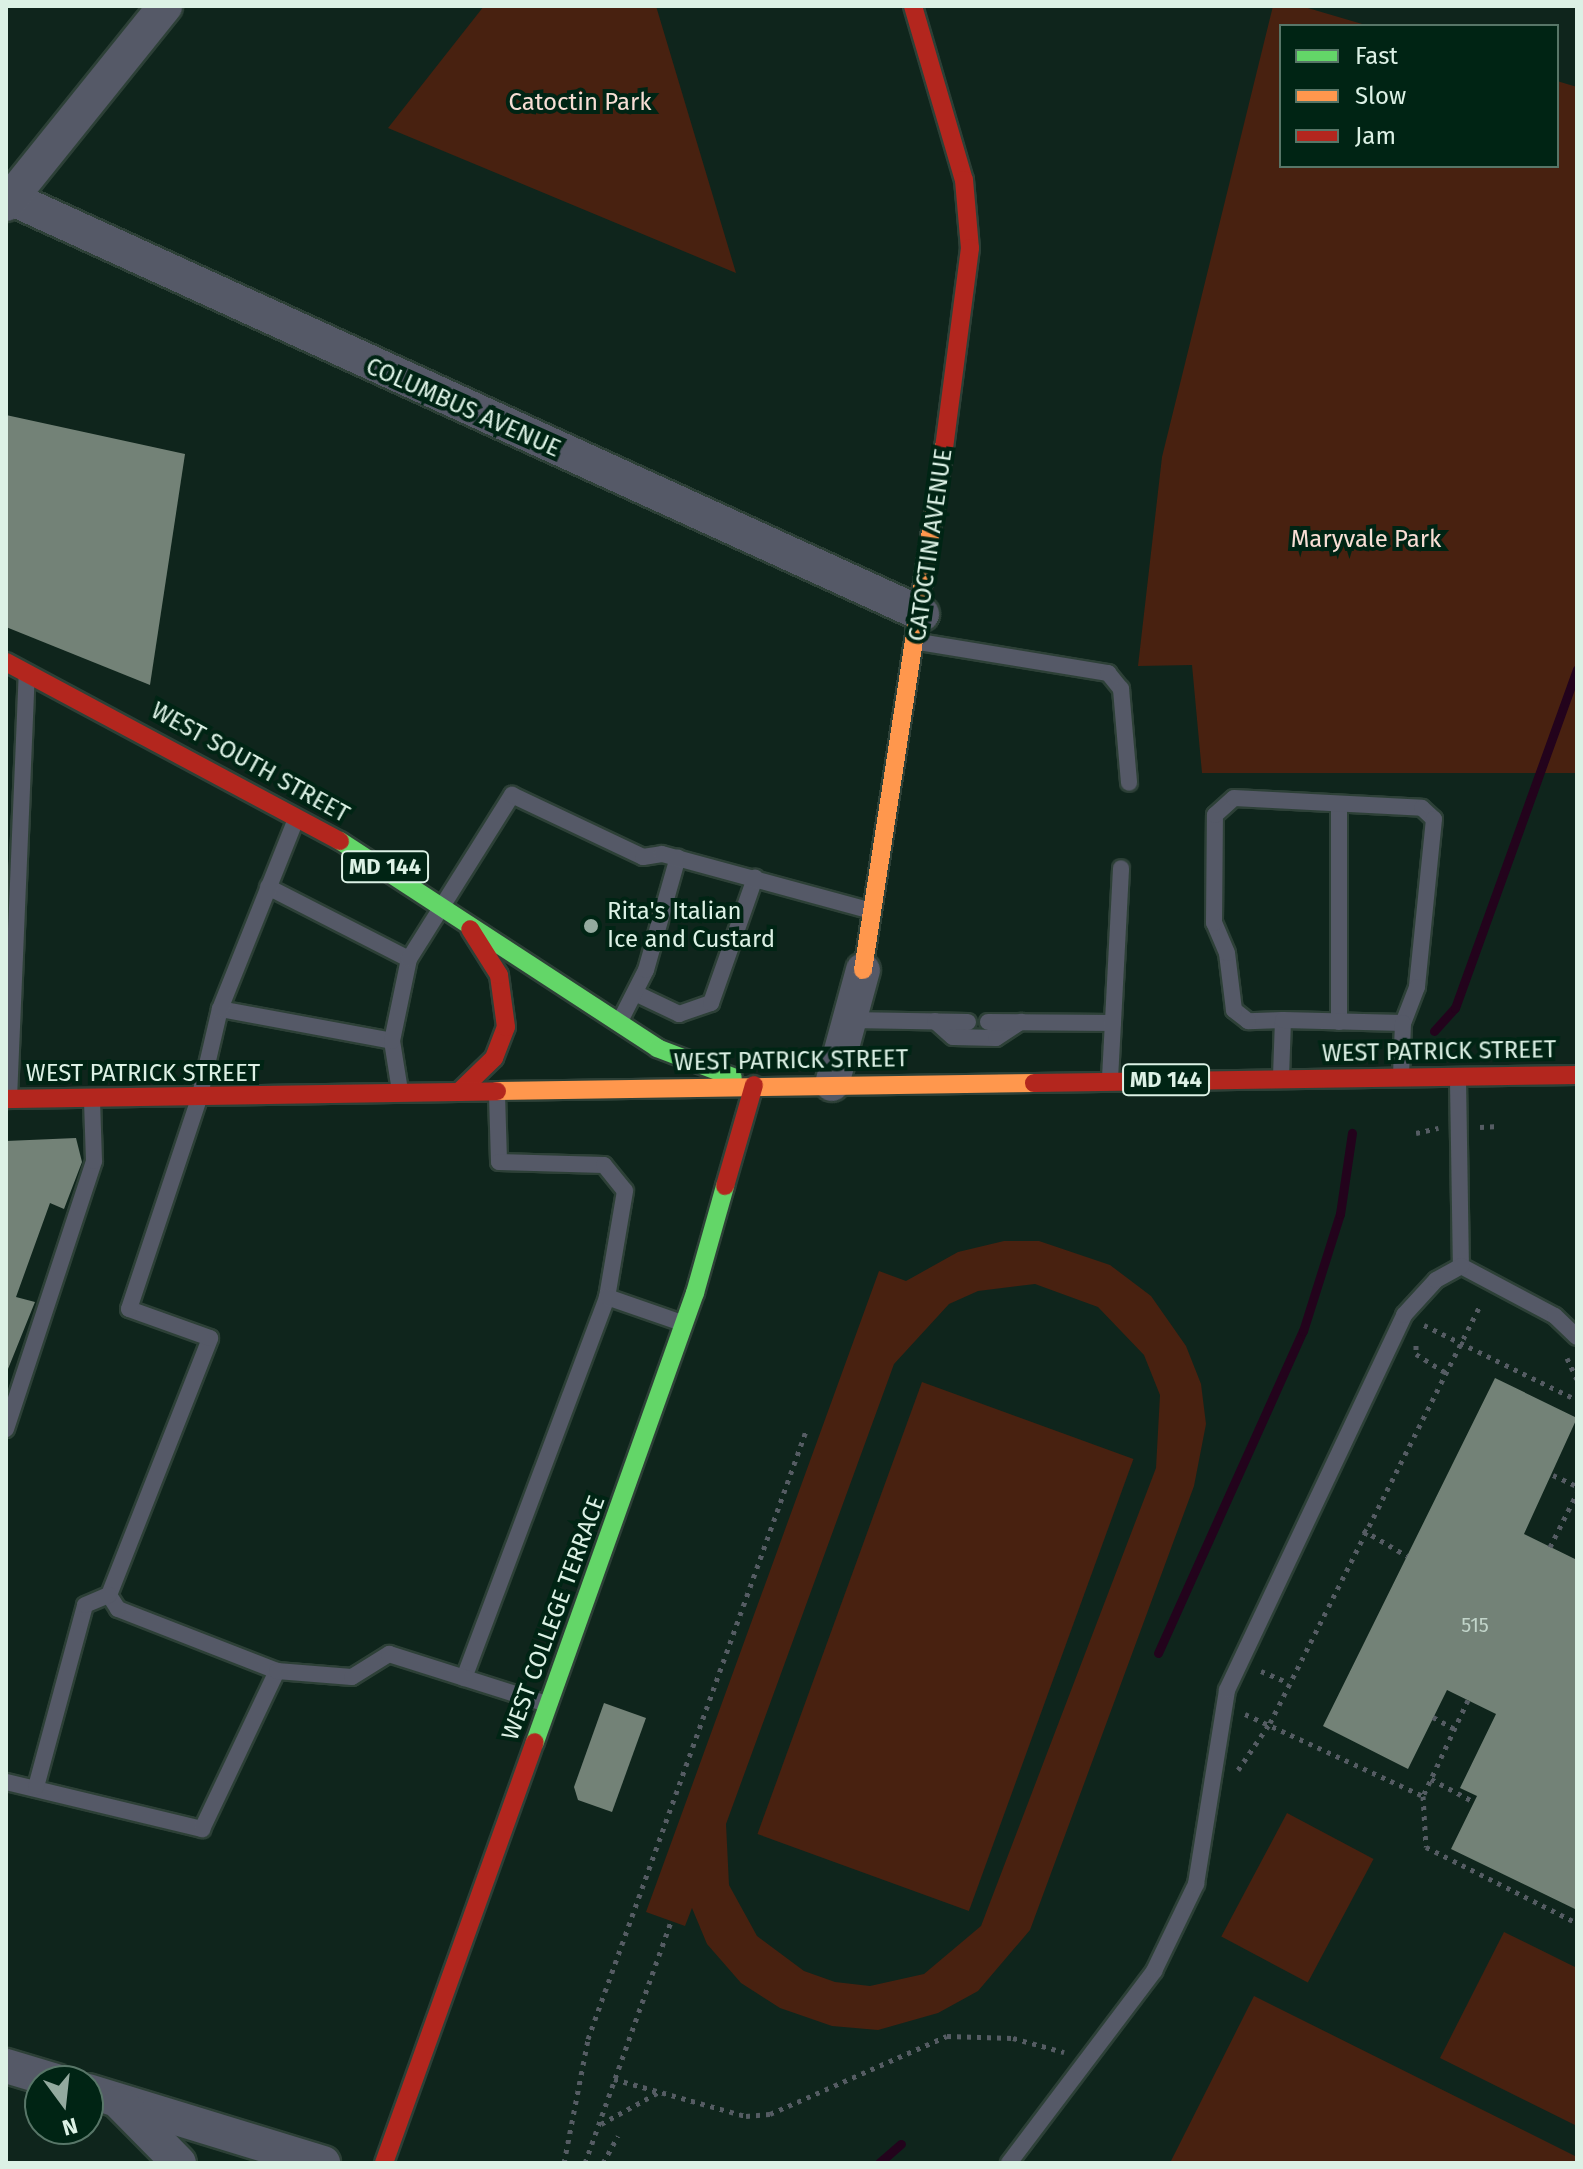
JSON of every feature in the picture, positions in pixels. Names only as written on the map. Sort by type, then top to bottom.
[{"type":"main road","name":"CATOCTIN AVENUE","points":[[863,970],[920,628],[970,248],[964,180],[913,6]]},
{"type":"main road","name":"WEST SOUTH STREET","points":[[6,662],[297,816],[444,903],[618,1025],[754,1085]]},
{"type":"main road","points":[[459,1092],[494,1058],[507,1010],[499,975],[461,914]]},
{"type":"main road","name":"WEST PATRICK STREET","points":[[7,1099],[199,1099],[754,1085],[1577,1075]]},
{"type":"main road","name":"WEST COLLEGE TERRACE","points":[[384,2163],[684,1324],[754,1085]]},
{"type":"street","points":[[7,200],[165,6]]},
{"type":"street","name":"COLUMBUS AVENUE","points":[[7,200],[920,628]]},
{"type":"street","name":"CATOCTIN AVENUE","points":[[832,1084],[863,970]]},
{"type":"street","points":[[104,2096],[323,2163]]},
{"type":"street","points":[[104,2097],[179,2163]]},
{"type":"lane","points":[[920,628],[1108,673],[1121,689],[1129,783]]},
{"type":"lane","points":[[7,1099],[28,672]]},
{"type":"lane","points":[[400,1093],[392,1041],[409,959],[512,795],[623,850],[678,857],[872,911]]},
{"type":"lane","points":[[1401,1077],[1403,1023],[1417,987],[1434,819],[1422,808],[1234,798],[1215,815],[1214,923],[1227,953],[1234,1010],[1248,1021],[1403,1023]]},
{"type":"lane","points":[[1339,804],[1339,1022]]},
{"type":"lane","points":[[36,1787],[85,1605],[109,1595],[210,1338],[129,1309],[199,1099],[220,1009],[297,816]]},
{"type":"lane","points":[[618,1025],[635,993],[678,857]]},
{"type":"lane","points":[[1110,1080],[1121,868]]},
{"type":"lane","points":[[635,993],[679,1014],[711,1003],[755,878]]},
{"type":"lane","points":[[268,887],[409,959]]},
{"type":"lane","points":[[220,1009],[392,1041]]},
{"type":"lane","points":[[850,1020],[968,1022]]},
{"type":"lane","points":[[1281,1078],[1283,1020]]},
{"type":"lane","points":[[935,1021],[953,1037],[996,1038],[1021,1022]]},
{"type":"lane","points":[[988,1022],[1113,1023]]},
{"type":"lane","points":[[1458,1077],[1461,1266]]},
{"type":"lane","points":[[464,1678],[607,1297],[625,1191],[604,1165],[499,1162],[497,1090]]},
{"type":"lane","points":[[6,1429],[94,1161],[92,1098]]},
{"type":"lane","points":[[1461,1266],[1555,1316],[1577,1337]]},
{"type":"lane","points":[[1009,2163],[1090,2062],[1154,1971],[1196,1884],[1227,1690],[1404,1315],[1436,1280],[1461,1266]]},
{"type":"lane","points":[[607,1297],[684,1324]]},
{"type":"lane","points":[[109,1595],[118,1609],[277,1671],[352,1677],[389,1654],[548,1704]]},
{"type":"lane","points":[[6,1782],[202,1829],[277,1671]]},
{"type":"path","points":[[1470,1298],[1490,1309]]},
{"type":"path","points":[[1234,1776],[1270,1723],[1478,1302]]},
{"type":"path","points":[[1430,1314],[1416,1354],[1445,1372]]},
{"type":"path","points":[[1424,1325],[1577,1400]]},
{"type":"path","points":[[1558,1349],[1577,1379]]},
{"type":"path","points":[[564,2163],[588,2039],[807,1428]]},
{"type":"path","points":[[1553,1475],[1577,1486]]},
{"type":"path","points":[[1550,1547],[1577,1493]]},
{"type":"path","points":[[1363,1530],[1407,1556]]},
{"type":"path","points":[[1468,1700],[1423,1796],[1426,1847],[1577,1923]]},
{"type":"path","points":[[1240,1712],[1270,1723],[1423,1796]]},
{"type":"path","points":[[1433,1717],[1455,1729]]},
{"type":"path","points":[[1431,1779],[1474,1802]]},
{"type":"path","points":[[585,2163],[671,1921]]},
{"type":"path","points":[[614,2079],[746,2116],[770,2114],[947,2036],[972,2033],[1090,2062]]},
{"type":"path","points":[[600,2125],[660,2092]]},
{"type":"path","points":[[603,2163],[618,2136]]},
{"type":"green space","name":"Catoctin Park","points":[[484,6],[656,6],[736,273],[388,128]]},
{"type":"green space","name":"Maryvale Park","points":[[1273,6],[1301,6],[1362,24],[1279,24],[1279,168],[1559,168],[1559,82],[1577,87],[1577,773],[1202,773],[1192,665],[1138,666],[1162,457]]},
{"type":"green space","points":[[1004,1241],[1039,1241],[1110,1265],[1151,1296],[1186,1346],[1201,1384],[1206,1424],[1194,1486],[1030,1930],[978,1991],[938,2013],[878,2030],[832,2026],[780,2008],[741,1983],[707,1944],[692,1908],[685,1926],[646,1912],[879,1271],[906,1281],[958,1252]],"holes":[[[1035,1284],[1098,1307],[1144,1355],[1160,1395],[1156,1468],[981,1926],[924,1974],[870,1986],[835,1982],[804,1971],[757,1936],[729,1885],[726,1824],[894,1364],[949,1304],[978,1291]]]},
{"type":"green space","points":[[922,1382],[1133,1459],[969,1911],[757,1834]]},
{"type":"green space","points":[[1287,1813],[1374,1859],[1308,1983],[1221,1937]]},
{"type":"green space","points":[[1504,1932],[1577,1968],[1577,2126],[1440,2058]]},
{"type":"green space","points":[[1254,1996],[1577,2157],[1577,2163],[1170,2163]]},
{"type":"building","points":[[6,415],[185,454],[150,685],[6,627]]},
{"type":"building","points":[[76,1138],[82,1162],[64,1209],[50,1203],[16,1297],[35,1302],[6,1374],[6,1141]]},
{"type":"building","points":[[1495,1378],[1577,1418],[1524,1534],[1577,1560],[1577,1910],[1451,1849],[1477,1796],[1460,1788],[1496,1714],[1447,1690],[1408,1769],[1323,1726]]},
{"type":"building","points":[[604,1703],[646,1718],[612,1812],[578,1800],[574,1787]]},
{"type":"waterway","points":[[1434,1031],[1455,1008],[1577,669]]},
{"type":"waterway","points":[[1158,1653],[1303,1331],[1340,1214],[1352,1133]]},
{"type":"waterway","points":[[879,2163],[901,2144]]},
{"type":"traffic: fast","points":[[340,841],[657,1048],[733,1077]]},
{"type":"traffic: fast","points":[[535,1742],[695,1293],[725,1186]]},
{"type":"traffic: slow","points":[[863,970],[944,447]]},
{"type":"traffic: slow","points":[[497,1091],[1034,1083]]},
{"type":"traffic: jam","points":[[913,6],[964,180],[970,248],[944,447]]},
{"type":"traffic: jam","points":[[6,662],[340,841]]},
{"type":"traffic: jam","points":[[459,1092],[494,1058],[506,1027],[499,975],[470,929]]},
{"type":"traffic: jam","points":[[1034,1083],[1577,1075]]},
{"type":"traffic: jam","points":[[725,1186],[754,1085]]},
{"type":"traffic: jam","points":[[6,1099],[497,1091]]},
{"type":"traffic: jam","points":[[384,2163],[535,1742]]},
{"type":"place","name":"Rita's Italian Ice and Custard","points":[[591,926]]}]
